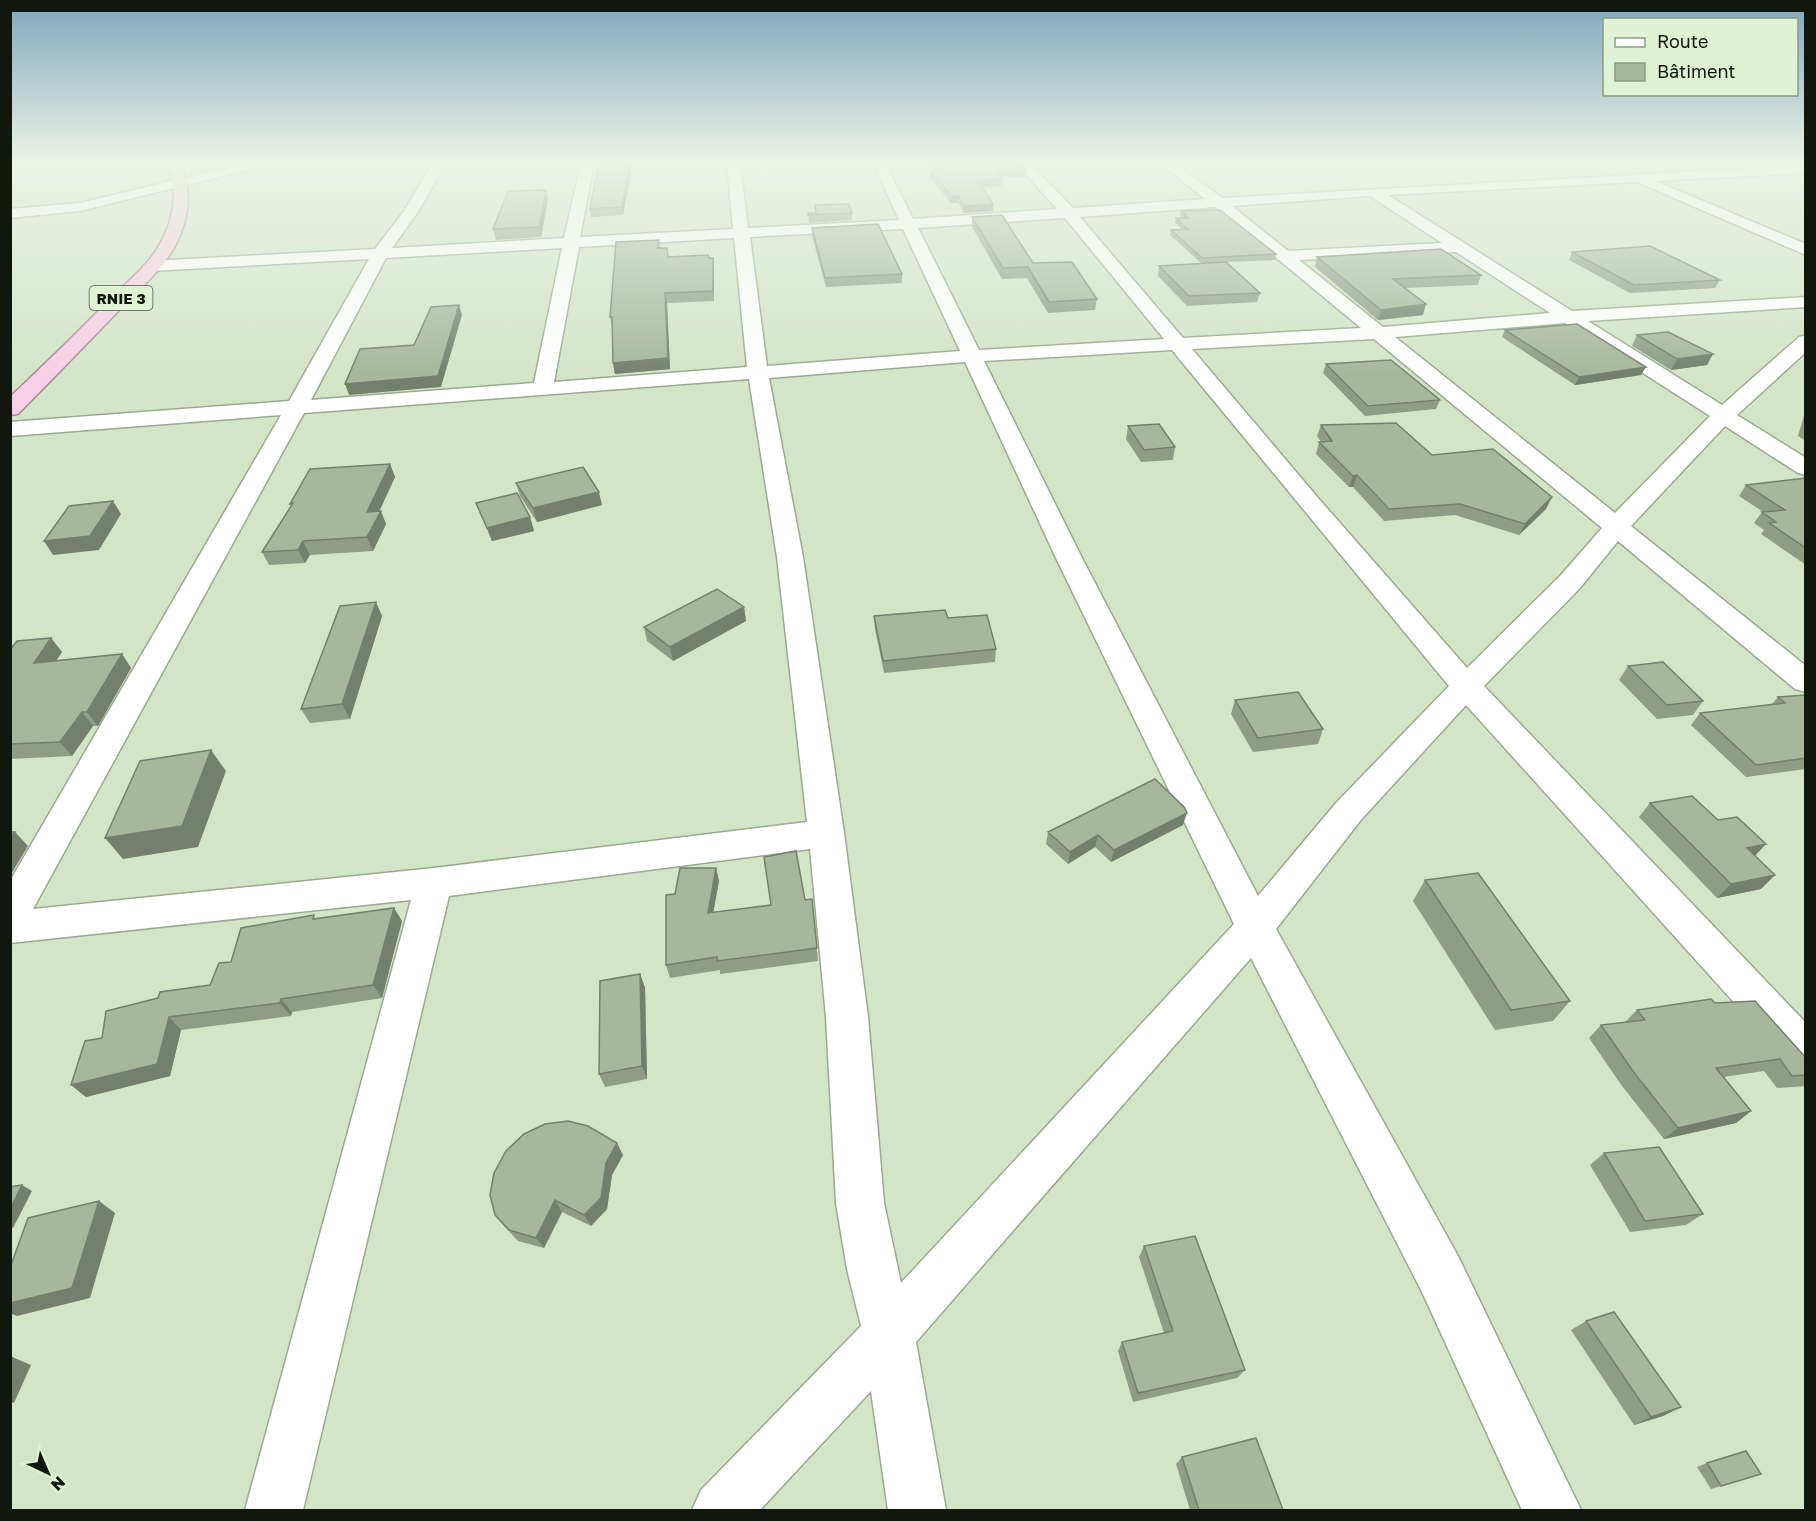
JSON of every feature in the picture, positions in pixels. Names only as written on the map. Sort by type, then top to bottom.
[{"type":"highway","name":"RNIE 3","points":[[10,409],[151,266],[173,234]]},
{"type":"street","points":[[10,916],[297,406],[380,253],[394,234]]},
{"type":"street","points":[[543,387],[574,234]]},
{"type":"street","points":[[151,266],[708,234]]},
{"type":"street","points":[[741,234],[758,374],[790,557],[826,833],[847,1017],[860,1203],[872,1269],[888,1334],[916,1510]]},
{"type":"street","points":[[911,234],[973,356],[1069,558],[1256,927],[1440,1274],[1552,1510]]},
{"type":"street","points":[[1086,234],[1310,504],[1466,686],[1782,1026],[1806,1056]]},
{"type":"street","points":[[1255,234],[1806,682]]},
{"type":"street","points":[[1440,234],[1566,317],[1725,414],[1806,468]]},
{"type":"street","points":[[1768,234],[1806,250]]},
{"type":"street","points":[[1282,256],[1461,247]]},
{"type":"street","points":[[10,429],[973,356],[1376,333],[1566,317],[1806,302]]},
{"type":"street","points":[[721,1510],[888,1334],[1256,927],[1348,812],[1466,686],[1570,582],[1616,527],[1725,414],[1806,341]]},
{"type":"street","points":[[10,927],[434,883],[826,833]]},
{"type":"street","points":[[274,1510],[434,883]]},
{"type":"building","points":[[814,234],[883,234],[902,274],[825,278]]},
{"type":"building","points":[[982,234],[1014,234],[1033,263],[1072,262],[1097,299],[1049,302],[1028,267],[1003,268]]},
{"type":"building","points":[[1175,234],[1251,234],[1276,254],[1202,258]]},
{"type":"building","points":[[659,240],[658,248],[667,248],[668,257],[708,255],[709,258],[713,258],[713,291],[665,293],[668,358],[613,363],[612,317],[610,317],[616,242]]},
{"type":"building","points":[[1650,246],[1720,280],[1634,285],[1572,252]]},
{"type":"building","points":[[1441,249],[1481,275],[1393,279],[1426,304],[1381,310],[1317,257]]},
{"type":"building","points":[[1226,262],[1260,293],[1189,296],[1159,266]]},
{"type":"building","points":[[459,305],[438,376],[345,384],[360,349],[414,345],[431,307]]},
{"type":"building","points":[[1577,324],[1646,367],[1579,377],[1505,330]]},
{"type":"building","points":[[1668,332],[1713,354],[1677,359],[1637,335]]},
{"type":"building","points":[[1391,360],[1440,400],[1368,406],[1326,364]]},
{"type":"building","points":[[1396,423],[1432,455],[1493,449],[1552,497],[1525,524],[1460,504],[1389,509],[1357,475],[1353,476],[1319,442],[1332,441],[1321,425]]},
{"type":"building","points":[[1159,424],[1175,447],[1144,450],[1128,426]]},
{"type":"building","points":[[390,464],[367,512],[381,511],[367,537],[303,541],[298,550],[262,552],[293,503],[290,504],[310,469]]},
{"type":"building","points":[[583,467],[599,492],[533,508],[516,483]]},
{"type":"building","points":[[1806,478],[1806,548],[1769,523],[1776,522],[1762,512],[1785,510],[1746,485]]},
{"type":"building","points":[[517,493],[530,517],[487,528],[476,503]]},
{"type":"building","points":[[113,501],[90,536],[44,541],[69,506]]},
{"type":"building","points":[[717,589],[744,607],[670,647],[644,627]]},
{"type":"building","points":[[376,602],[342,704],[301,709],[340,606]]},
{"type":"building","points":[[945,610],[948,618],[987,615],[996,649],[883,661],[874,616]]},
{"type":"building","points":[[51,638],[34,663],[122,654],[87,712],[82,712],[60,742],[10,744],[10,650],[17,641]]},
{"type":"building","points":[[1663,662],[1703,701],[1667,705],[1628,666]]},
{"type":"building","points":[[1298,692],[1323,729],[1258,738],[1235,700]]},
{"type":"building","points":[[1806,695],[1806,758],[1756,765],[1700,713],[1785,703],[1778,697]]},
{"type":"building","points":[[211,750],[182,826],[105,838],[140,761]]},
{"type":"building","points":[[1155,779],[1184,807],[1187,813],[1114,850],[1098,835],[1070,852],[1048,832]]},
{"type":"building","points":[[1692,796],[1718,820],[1737,817],[1766,844],[1747,848],[1775,875],[1731,884],[1650,803]]},
{"type":"building","points":[[796,851],[805,900],[812,899],[817,948],[717,961],[717,957],[666,965],[666,895],[675,894],[680,868],[716,868],[708,913],[771,905],[764,857]]},
{"type":"building","points":[[1478,873],[1570,1001],[1511,1010],[1425,880]]},
{"type":"building","points":[[394,908],[373,985],[281,999],[280,1003],[169,1017],[157,1064],[71,1085],[85,1041],[102,1038],[106,1011],[158,998],[160,992],[210,985],[219,963],[231,962],[241,928],[314,915],[313,919]]},
{"type":"building","points":[[640,974],[642,1066],[599,1074],[600,981]]},
{"type":"building","points":[[1711,999],[1715,1003],[1755,1001],[1806,1058],[1806,1075],[1792,1076],[1780,1059],[1716,1068],[1751,1111],[1678,1128],[1635,1074],[1601,1025],[1645,1020],[1637,1010]]},
{"type":"building","points":[[568,1121],[588,1126],[617,1143],[606,1163],[601,1198],[584,1215],[555,1200],[536,1238],[509,1230],[495,1215],[490,1195],[494,1173],[506,1151],[524,1134],[545,1124]]},
{"type":"building","points":[[1659,1147],[1703,1214],[1645,1221],[1604,1153]]},
{"type":"building","points":[[22,1185],[10,1209],[10,1187]]},
{"type":"building","points":[[99,1201],[72,1288],[10,1303],[10,1268],[28,1218]]},
{"type":"building","points":[[1195,1236],[1245,1370],[1138,1393],[1122,1342],[1173,1331],[1144,1246]]},
{"type":"building","points":[[1614,1312],[1681,1407],[1651,1417],[1586,1321]]},
{"type":"building","points":[[1256,1438],[1283,1510],[1199,1510],[1182,1457]]},
{"type":"building","points":[[1746,1451],[1761,1474],[1721,1486],[1707,1463]]}]
